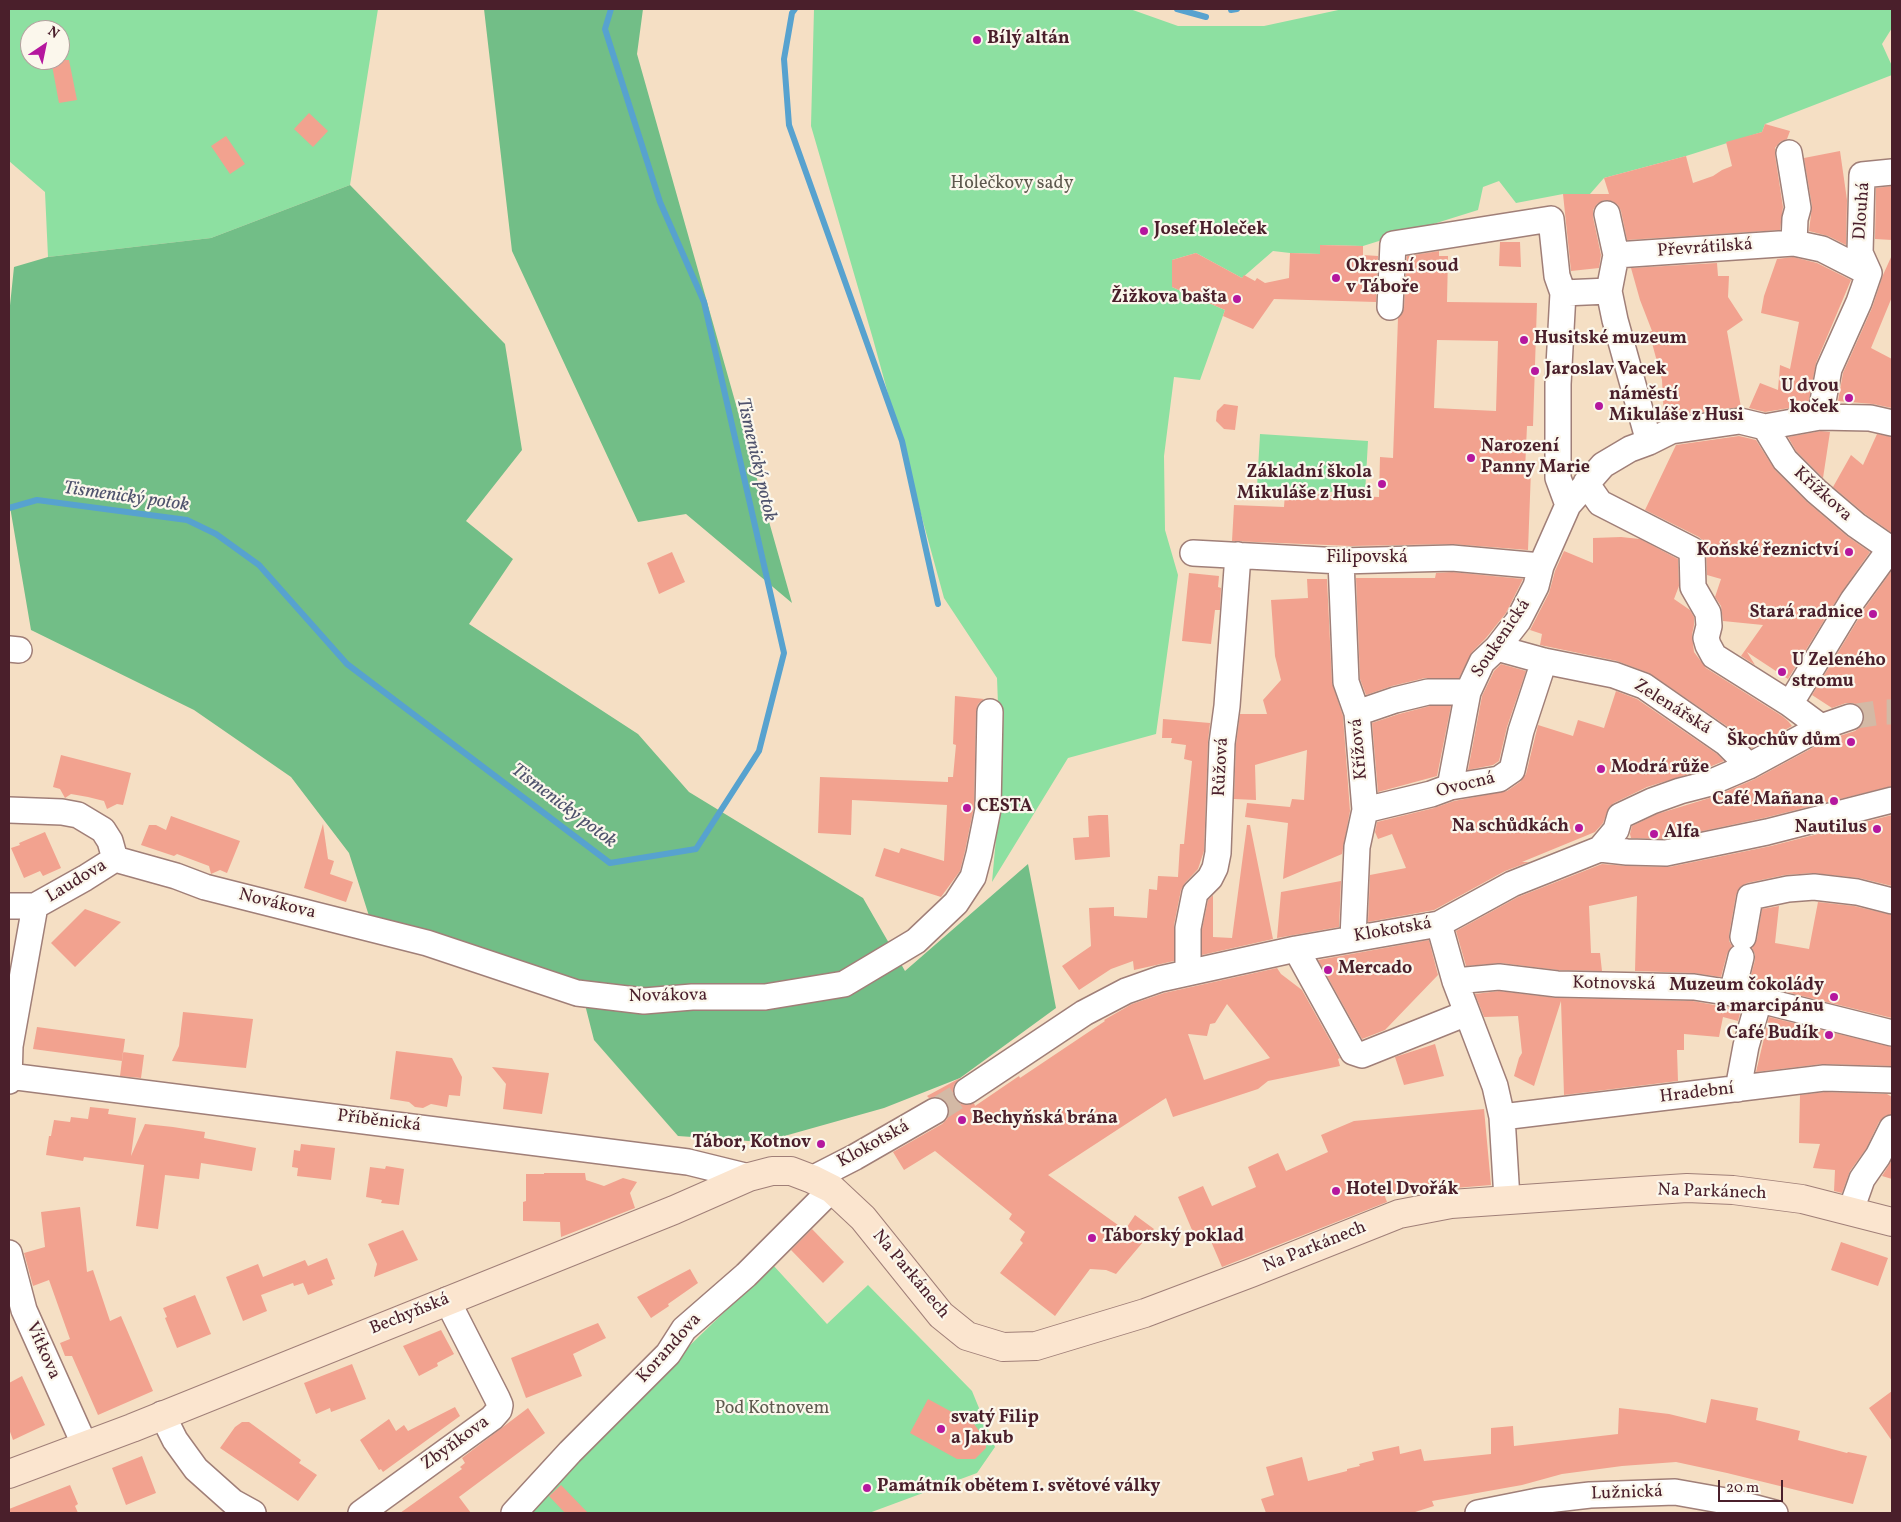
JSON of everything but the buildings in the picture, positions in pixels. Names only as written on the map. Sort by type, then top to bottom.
[{"type":"main road","name":"Bechyňská","points":[[9,1474],[85,1446],[674,1210],[749,1177],[772,1170],[781,1170],[791,1171],[822,1184]]},
{"type":"main road","name":"Na Parkánech","points":[[822,1184],[863,1218],[941,1315],[967,1336],[1003,1347],[1036,1346],[1145,1313],[1251,1274],[1399,1214],[1451,1204],[1687,1188],[1733,1190],[1792,1198],[1850,1210],[1892,1222]]},
{"type":"street","points":[[1789,153],[1798,208],[1794,219],[1794,243]]},
{"type":"street","name":"Dlouhá","points":[[1869,273],[1860,253],[1862,175],[1892,172]]},
{"type":"street","points":[[1607,214],[1616,255],[1609,291],[1615,320],[1649,442]]},
{"type":"street","points":[[1390,307],[1393,244],[1551,219],[1557,276],[1563,293],[1558,384],[1558,478],[1568,505]]},
{"type":"street","name":"Převrátilská","points":[[1616,255],[1794,243],[1822,249],[1869,273]]},
{"type":"street","points":[[1820,417],[1829,370],[1859,302],[1869,273]]},
{"type":"street","points":[[1563,293],[1609,291]]},
{"type":"street","points":[[1765,427],[1820,417],[1870,418],[1892,423]]},
{"type":"street","name":"Soukenická","points":[[1450,787],[1468,692],[1482,662],[1497,648],[1518,621],[1536,586],[1544,559],[1568,505],[1586,484],[1603,465],[1630,449],[1671,431],[1740,421],[1765,427]]},
{"type":"street","name":"Křížkova","points":[[1765,427],[1785,460],[1791,466],[1856,526],[1891,549]]},
{"type":"street","points":[[1586,484],[1600,503],[1692,550],[1692,587],[1708,613],[1709,626],[1706,638],[1714,656],[1790,704],[1821,727]]},
{"type":"street","points":[[1790,704],[1853,600],[1891,549]]},
{"type":"street","name":"Filipovská","points":[[1193,553],[1341,561],[1452,558],[1544,559]]},
{"type":"street","name":"Růžová","points":[[1188,972],[1188,928],[1195,893],[1210,878],[1215,868],[1218,853],[1222,742],[1227,706],[1238,555]]},
{"type":"street","name":"Křížová","points":[[1341,561],[1346,682],[1358,713],[1365,810],[1357,847],[1353,938]]},
{"type":"street","name":"Zelenářská","points":[[1497,648],[1544,661],[1614,675],[1644,686],[1726,743],[1749,766]]},
{"type":"street","name":"Ovocná","points":[[1365,810],[1431,794],[1450,787],[1499,779],[1512,770],[1521,731],[1544,661]]},
{"type":"street","points":[[1358,713],[1395,700],[1428,692],[1468,692]]},
{"type":"street","name":"Novákova","points":[[115,859],[214,889],[428,943],[577,992],[644,1001],[692,997],[765,997],[844,984],[916,941],[956,903],[973,877],[988,809],[990,712]]},
{"type":"street","points":[[1600,849],[1616,830],[1620,816],[1652,801],[1708,784],[1749,766],[1821,727],[1850,717]]},
{"type":"street","name":"Klokotská","points":[[967,1091],[1084,1013],[1126,991],[1160,979],[1296,949],[1439,924],[1512,884],[1600,849],[1666,853],[1767,832],[1892,800]]},
{"type":"street","points":[[9,810],[62,812],[78,815],[103,830],[110,842],[115,859]]},
{"type":"street","name":"Laudova","points":[[9,906],[35,906],[115,859]]},
{"type":"street","points":[[1732,993],[1750,897],[1788,889],[1814,887],[1857,892],[1892,901]]},
{"type":"street","points":[[9,1081],[10,1046],[35,906]]},
{"type":"street","points":[[1439,924],[1455,981],[1495,1086],[1502,1117],[1507,1199]]},
{"type":"street","points":[[1296,949],[1353,1052],[1362,1055],[1467,1013]]},
{"type":"street","name":"Kotnovská","points":[[1455,981],[1499,978],[1557,984],[1694,987],[1732,993],[1892,1033]]},
{"type":"street","points":[[1738,1089],[1746,1046],[1759,1000]]},
{"type":"street","name":"Příběnická","points":[[9,1076],[694,1162],[749,1177]]},
{"type":"street","name":"Hradební","points":[[1502,1117],[1824,1078],[1892,1080]]},
{"type":"street","name":"Klokotská","points":[[822,1184],[855,1157],[935,1111]]},
{"type":"street","points":[[1850,1210],[1862,1179],[1878,1156],[1892,1128]]},
{"type":"street","name":"Korandova","points":[[514,1513],[570,1452],[668,1354],[684,1329],[746,1275],[822,1184]]},
{"type":"street","name":"Vítkova","points":[[9,1252],[24,1310],[85,1446]]},
{"type":"street","name":"Zbyňkova","points":[[361,1513],[492,1418],[499,1410],[500,1405],[497,1398],[447,1300]]},
{"type":"street","points":[[162,1414],[175,1440],[196,1469],[233,1502],[253,1513]]},
{"type":"street","name":"Lužnická","points":[[1478,1513],[1538,1501],[1590,1496],[1675,1492],[1775,1513]]},
{"type":"green space","points":[[9,9],[378,9],[350,185],[211,238],[48,257],[45,192],[9,161]]},
{"type":"green space","points":[[484,9],[643,9],[637,54],[792,603],[686,514],[638,522],[512,251]]},
{"type":"green space","name":"Holečkovy sady","points":[[814,9],[1130,9],[1178,26],[1264,26],[1343,9],[1892,9],[1892,28],[1882,44],[1892,66],[1892,75],[1765,124],[1762,132],[1686,156],[1604,178],[1590,194],[1563,194],[1516,203],[1499,181],[1483,187],[1478,210],[1363,246],[1320,245],[1320,254],[1273,251],[1242,278],[1196,253],[1172,260],[1172,287],[1225,310],[1200,380],[1174,377],[1164,456],[1165,530],[1178,575],[1156,734],[1068,758],[992,882],[1001,784],[997,678],[944,598],[873,339],[811,126]]},
{"type":"green space","points":[[350,185],[505,344],[522,450],[466,521],[513,559],[469,624],[638,734],[689,792],[863,898],[905,971],[1028,864],[1056,1008],[960,1078],[884,1108],[763,1142],[678,1136],[594,1040],[580,985],[369,916],[349,853],[291,777],[194,710],[31,630],[9,501],[9,315],[14,267],[48,257],[211,238]]},
{"type":"green space","points":[[1260,434],[1368,441],[1365,494],[1257,487]]},
{"type":"green space","name":"Pod Kotnovem","points":[[773,1265],[827,1324],[868,1285],[972,1391],[995,1447],[977,1473],[869,1513],[525,1513],[595,1437]]},
{"type":"waterway","name":"Tismenický potok","points":[[9,508],[37,500],[187,520],[216,534],[259,565],[347,664],[610,863],[696,849],[759,751],[784,653],[704,302],[660,202],[605,29],[611,9]]},
{"type":"waterway","points":[[795,9],[792,13],[784,59],[789,125],[902,441],[938,604]]},
{"type":"waterway","points":[[1177,9],[1206,17]]},
{"type":"waterway","points":[[1231,10],[1237,9]]},
{"type":"tunnel","points":[[1850,717],[1892,712]]},
{"type":"tunnel","points":[[935,1111],[967,1091]]},
{"type":"place","name":"Bílý altán","points":[[977,40]]},
{"type":"place","name":"Josef Holeček","points":[[1144,231]]},
{"type":"place","name":"Okresní soud v Táboře","points":[[1336,278]]},
{"type":"place","name":"Žižkova bašta","points":[[1237,299]]},
{"type":"place","name":"Husitské muzeum","points":[[1524,340]]},
{"type":"place","name":"Jaroslav Vacek","points":[[1535,371]]},
{"type":"place","name":"U dvou koček","points":[[1849,398]]},
{"type":"place","name":"náměstí Mikuláše z Husi","points":[[1599,406]]},
{"type":"place","name":"Narození Panny Marie","points":[[1471,458]]},
{"type":"place","name":"Základní škola Mikuláše z Husi","points":[[1382,484]]},
{"type":"place","name":"Koňské řeznictví","points":[[1849,552]]},
{"type":"place","name":"Stará radnice","points":[[1873,614]]},
{"type":"place","name":"U Zeleného stromu","points":[[1782,672]]},
{"type":"place","name":"Škochův dům","points":[[1851,742]]},
{"type":"place","name":"Modrá růže","points":[[1601,769]]},
{"type":"place","name":"Café Mañana","points":[[1834,801]]},
{"type":"place","name":"CESTA","points":[[967,808]]},
{"type":"place","name":"Na schůdkách","points":[[1579,828]]},
{"type":"place","name":"Nautilus","points":[[1877,829]]},
{"type":"place","name":"Alfa","points":[[1654,834]]},
{"type":"place","name":"Mercado","points":[[1328,970]]},
{"type":"place","name":"Muzeum čokolády a marcipánu","points":[[1834,997]]},
{"type":"place","name":"Café Budík","points":[[1829,1035]]},
{"type":"place","name":"Bechyňská brána","points":[[962,1120]]},
{"type":"place","name":"Tábor, Kotnov","points":[[821,1144]]},
{"type":"place","name":"Hotel Dvořák","points":[[1336,1191]]},
{"type":"place","name":"Táborský poklad","points":[[1092,1238]]},
{"type":"place","name":"svatý Filip a Jakub","points":[[941,1429]]},
{"type":"place","name":"Památník obětem 1. světové války","points":[[867,1488]]}]
